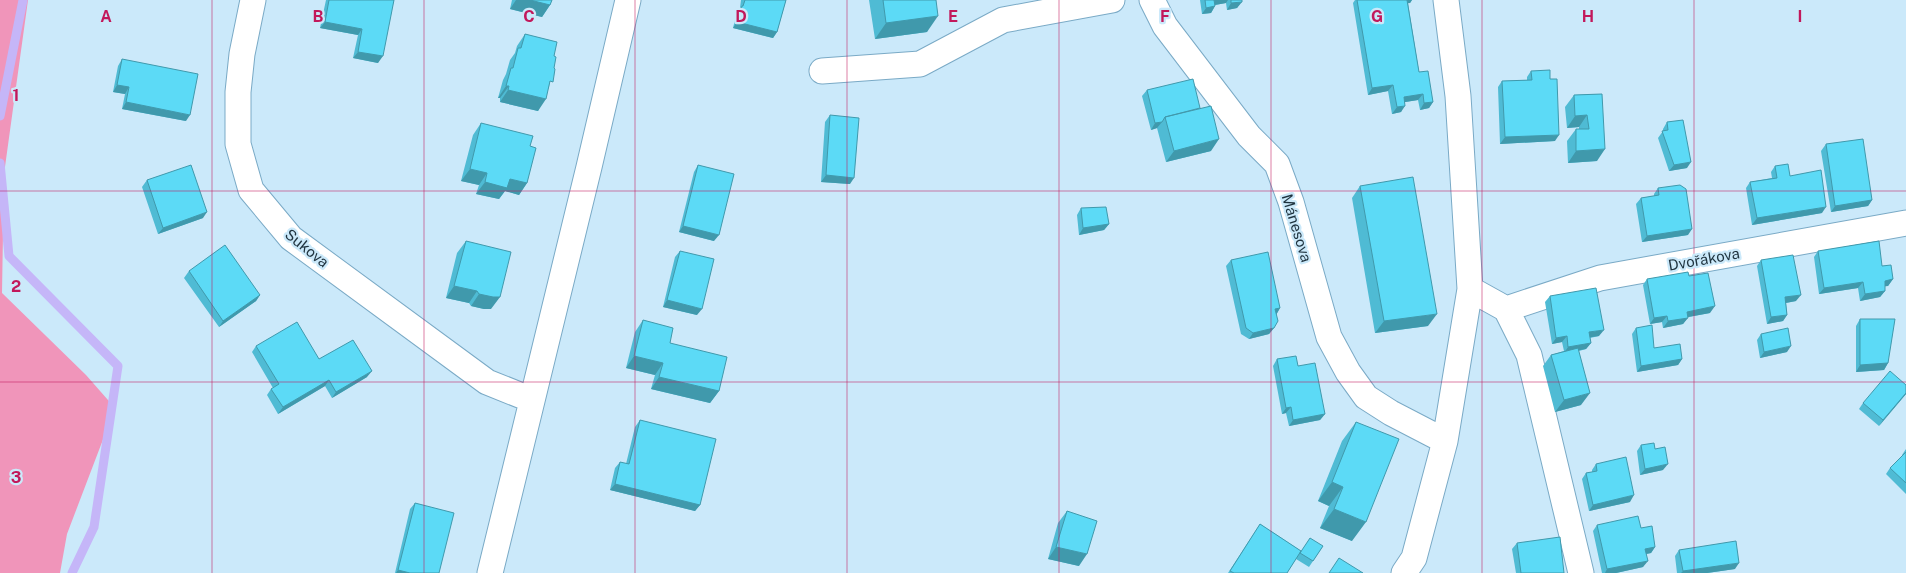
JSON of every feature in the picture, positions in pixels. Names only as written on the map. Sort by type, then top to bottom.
[{"type":"street","name":"Sukova","points":[[253,0],[242,54],[238,92],[238,144],[251,190],[291,238],[487,382],[532,400]]},
{"type":"street","points":[[490,573],[628,0]]},
{"type":"street","points":[[822,71],[920,64],[1003,20],[1112,0]]},
{"type":"street","name":"Mánesova","points":[[1152,0],[1165,26],[1249,136],[1277,164],[1291,202],[1329,336],[1348,372],[1366,397],[1391,413],[1444,441]]},
{"type":"street","points":[[1404,573],[1414,558],[1444,441],[1470,289],[1458,96],[1446,0]]},
{"type":"street","name":"Dvořákova","points":[[1506,308],[1600,278],[1906,223]]},
{"type":"street","points":[[1470,289],[1506,308],[1529,355],[1581,573]]},
{"type":"shaded area","points":[[0,0],[28,0],[4,174],[2,293],[86,375],[115,408],[67,534],[60,573],[0,573]]},
{"type":"building","points":[[329,0],[394,0],[383,56],[358,52],[362,29],[325,22]]},
{"type":"building","points":[[530,0],[552,0],[550,5]]},
{"type":"building","points":[[745,0],[786,0],[777,32],[737,22]]},
{"type":"building","points":[[883,0],[936,0],[938,16],[886,23]]},
{"type":"building","points":[[1205,0],[1214,0],[1215,6],[1206,8]]},
{"type":"building","points":[[1231,0],[1242,0],[1242,2],[1231,3]]},
{"type":"building","points":[[1357,0],[1407,0],[1419,72],[1428,71],[1433,102],[1424,103],[1423,94],[1404,97],[1405,106],[1397,107],[1393,85],[1372,88]]},
{"type":"building","points":[[525,34],[557,42],[554,56],[556,57],[553,82],[550,81],[546,99],[508,90],[509,86],[506,86],[518,48],[521,48]]},
{"type":"building","points":[[122,59],[198,74],[190,115],[126,102],[129,87],[117,85]]},
{"type":"building","points":[[1550,70],[1550,79],[1557,79],[1559,135],[1505,137],[1502,81],[1532,80],[1531,71]]},
{"type":"building","points":[[1193,79],[1200,108],[1165,117],[1162,122],[1155,123],[1147,90]]},
{"type":"building","points":[[1602,94],[1605,149],[1576,151],[1576,129],[1589,129],[1587,115],[1575,116],[1574,95]]},
{"type":"building","points":[[1211,106],[1219,139],[1174,151],[1165,117]]},
{"type":"building","points":[[830,115],[859,118],[854,178],[826,175]]},
{"type":"building","points":[[1683,120],[1691,162],[1674,165],[1662,131],[1668,130],[1667,122]]},
{"type":"building","points":[[481,123],[533,136],[530,146],[536,148],[527,183],[510,179],[507,188],[485,182],[487,173],[470,169]]},
{"type":"building","points":[[1863,139],[1872,200],[1835,206],[1826,144]]},
{"type":"building","points":[[1788,164],[1790,176],[1821,170],[1826,207],[1757,218],[1750,182],[1777,178],[1775,166]]},
{"type":"building","points":[[191,165],[207,212],[163,228],[147,180]]},
{"type":"building","points":[[698,165],[734,174],[719,235],[683,226]]},
{"type":"building","points":[[1413,177],[1437,314],[1384,321],[1360,186]]},
{"type":"building","points":[[1680,185],[1686,189],[1692,229],[1647,236],[1641,198],[1659,195],[1658,188]]},
{"type":"building","points":[[1106,207],[1109,224],[1083,228],[1081,208]]},
{"type":"building","points":[[466,241],[511,252],[500,297],[479,294],[477,291],[454,286]]},
{"type":"building","points":[[1879,241],[1882,266],[1891,265],[1893,279],[1885,281],[1885,291],[1865,294],[1863,282],[1824,288],[1818,251]]},
{"type":"building","points":[[225,245],[260,295],[223,321],[189,271]]},
{"type":"building","points":[[680,251],[714,259],[702,309],[667,300]]},
{"type":"building","points":[[1268,252],[1280,308],[1275,309],[1278,321],[1274,328],[1253,333],[1246,328],[1231,260]]},
{"type":"building","points":[[1793,255],[1801,295],[1785,297],[1787,315],[1771,317],[1761,260]]},
{"type":"building","points":[[1688,272],[1689,276],[1708,273],[1715,306],[1687,312],[1688,318],[1668,321],[1667,316],[1654,318],[1647,279]]},
{"type":"building","points":[[1596,288],[1604,330],[1589,332],[1591,343],[1568,347],[1567,336],[1556,338],[1550,296]]},
{"type":"building","points":[[1860,319],[1895,319],[1888,363],[1860,365]]},
{"type":"building","points":[[643,320],[673,328],[670,343],[727,357],[719,391],[659,377],[663,363],[634,356]]},
{"type":"building","points":[[297,322],[319,359],[353,340],[372,371],[336,392],[329,380],[283,407],[271,389],[279,384],[256,346]]},
{"type":"building","points":[[1652,325],[1654,348],[1680,344],[1682,359],[1641,366],[1636,328]]},
{"type":"building","points":[[1788,328],[1791,346],[1764,352],[1761,334]]},
{"type":"building","points":[[1578,348],[1590,393],[1564,400],[1551,355]]},
{"type":"building","points":[[1296,356],[1298,366],[1315,363],[1325,414],[1293,420],[1291,407],[1286,408],[1277,359]]},
{"type":"building","points":[[1890,371],[1906,385],[1906,393],[1883,420],[1863,403]]},
{"type":"building","points":[[640,420],[716,439],[700,505],[615,484],[620,462],[629,464]]},
{"type":"building","points":[[1356,422],[1399,439],[1366,522],[1334,509],[1343,487],[1332,482]]},
{"type":"building","points":[[1654,443],[1655,449],[1665,447],[1668,464],[1645,469],[1641,445]]},
{"type":"building","points":[[1906,452],[1906,483],[1890,468]]},
{"type":"building","points":[[1626,457],[1634,495],[1593,505],[1586,473],[1597,471],[1596,464]]},
{"type":"building","points":[[415,503],[454,513],[439,573],[410,573],[398,570]]},
{"type":"building","points":[[1067,511],[1097,521],[1087,554],[1056,547]]},
{"type":"building","points":[[1638,516],[1641,528],[1652,526],[1655,547],[1645,549],[1648,561],[1607,569],[1597,525]]},
{"type":"building","points":[[1260,524],[1301,551],[1287,573],[1234,573],[1230,571]]},
{"type":"building","points":[[1560,537],[1564,573],[1521,573],[1517,543]]},
{"type":"building","points":[[1310,538],[1323,546],[1313,561],[1300,553]]},
{"type":"building","points":[[1736,541],[1739,563],[1683,571],[1679,550]]},
{"type":"building","points":[[1339,558],[1363,573],[1329,573]]},
{"type":"waterway","points":[[0,116],[23,0]]},
{"type":"waterway","points":[[0,163],[9,256],[118,366],[94,527],[72,573]]}]
